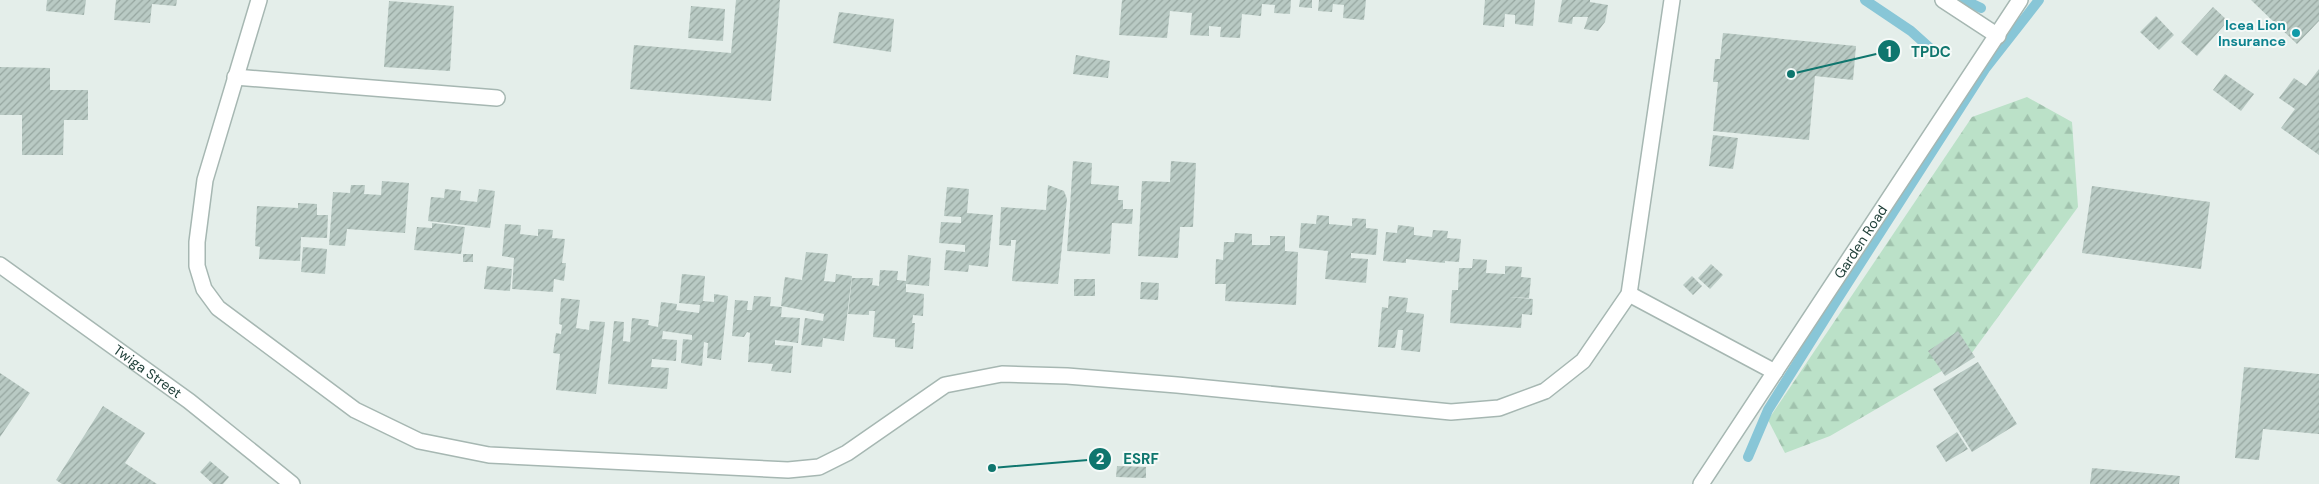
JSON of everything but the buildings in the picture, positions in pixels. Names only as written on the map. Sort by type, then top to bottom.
[{"type":"street","points":[[259,0],[206,180],[197,242],[197,266],[204,289],[218,308],[354,410],[419,441],[489,455],[788,470],[819,467],[847,453],[945,385],[1002,374],[1067,376],[1177,385],[1451,412],[1499,408],[1545,391],[1583,361],[1629,294],[1672,0]]},
{"type":"street","points":[[1943,0],[1998,36]]},
{"type":"street","name":"Garden Road","points":[[1701,484],[2020,0]]},
{"type":"street","points":[[235,77],[497,98]]},
{"type":"street","name":"Twiga Street","points":[[0,265],[189,401],[292,484]]},
{"type":"street","points":[[1629,294],[1775,372]]},
{"type":"green space","points":[[2027,97],[2072,122],[2078,207],[1971,354],[1830,436],[1785,453],[1768,420],[1972,117]]},
{"type":"waterway","points":[[1865,0],[1911,31],[1931,49]]},
{"type":"waterway","points":[[1964,0],[1981,8]]},
{"type":"waterway","points":[[1748,457],[1768,410],[1833,306],[1985,69],[2039,0]]},
{"type":"place","name":"Icea Lion Insurance","points":[[2296,33]]},
{"type":"place","name":"TPDC","points":[[1791,74]]},
{"type":"place","name":"ESRF","points":[[992,468]]}]
